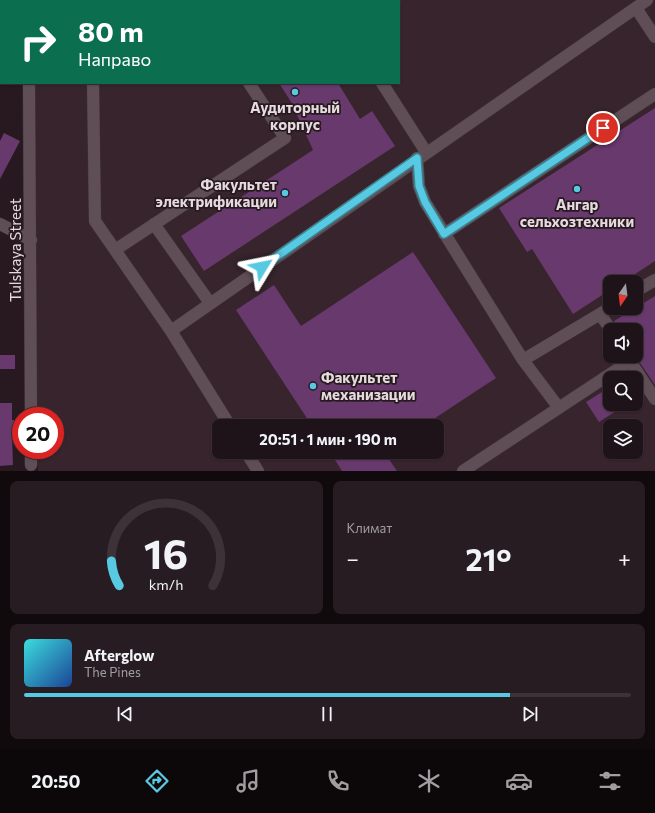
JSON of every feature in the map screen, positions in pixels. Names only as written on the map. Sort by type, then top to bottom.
[{"type":"street","points":[[171,331],[647,0]]},
{"type":"street","points":[[636,8],[655,37]]},
{"type":"street","name":"Tulskaya Street","points":[[29,84],[31,407]]},
{"type":"street","points":[[93,84],[95,221],[171,331],[226,419]]},
{"type":"street","points":[[115,250],[285,138],[250,84]]},
{"type":"street","points":[[383,84],[422,155],[419,186],[425,202],[524,360],[559,408]]},
{"type":"street","points":[[444,234],[655,94]]},
{"type":"street","points":[[0,224],[31,240]]},
{"type":"street","points":[[154,224],[210,303]]},
{"type":"street","points":[[643,288],[655,280]]},
{"type":"street","points":[[524,360],[603,312]]},
{"type":"street","points":[[463,471],[559,408],[623,363]]},
{"type":"street","points":[[632,363],[655,400]]},
{"type":"street","points":[[31,459],[31,465]]},
{"type":"street","points":[[250,459],[258,471]]},
{"type":"shaded area","points":[[400,0],[655,0],[655,471],[38,471],[37,459],[64,459],[64,407],[36,407],[34,84],[400,84]]},
{"type":"building","name":"Факультет электрификации","points":[[280,84],[339,84],[360,119],[372,111],[395,146],[204,271],[181,236],[313,150],[291,102]]},
{"type":"building","points":[[655,108],[655,261],[634,275],[603,275],[603,295],[573,314],[532,249],[527,252],[499,208]]},
{"type":"building","points":[[4,133],[20,141],[0,179],[0,141]]},
{"type":"building","points":[[413,252],[496,378],[434,419],[307,419],[236,310],[274,285],[301,326]]},
{"type":"building","points":[[655,296],[655,385],[640,363],[643,363],[643,323],[615,323],[614,321],[624,315],[643,315],[643,303]]},
{"type":"building","points":[[0,355],[15,355],[15,369],[0,369]]},
{"type":"building","points":[[603,391],[603,411],[616,411],[599,422],[586,402]]},
{"type":"building","points":[[0,403],[12,403],[13,465],[0,466]]},
{"type":"building","points":[[334,459],[389,459],[397,471],[342,471]]},
{"type":"place","name":"Аудиторный корпус","points":[[295,92]]},
{"type":"place","name":"Ангар сельхозтехники","points":[[577,189]]},
{"type":"place","name":"Факультет электрификации","points":[[285,193]]},
{"type":"place","name":"Факультет механизации","points":[[313,386]]},
{"type":"route","points":[[262,267],[417,158],[419,186],[425,202],[444,234],[603,128]]}]
